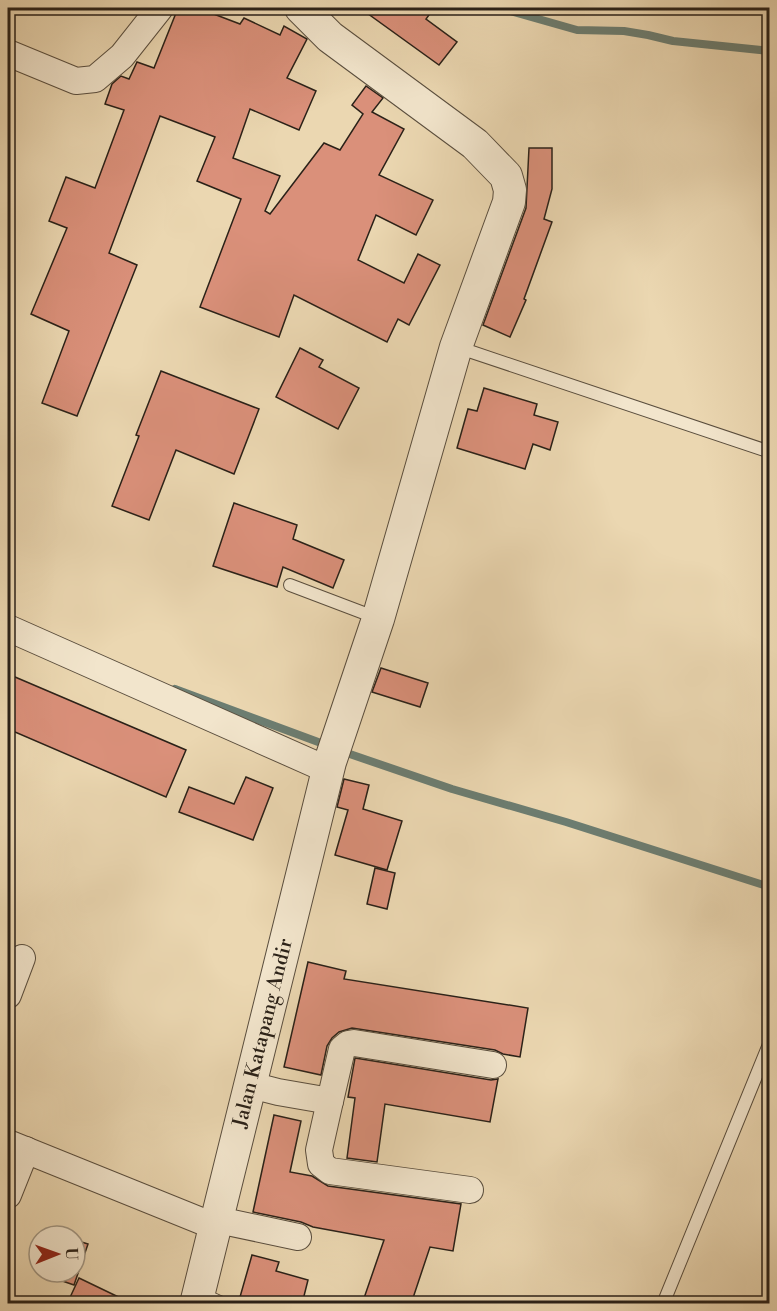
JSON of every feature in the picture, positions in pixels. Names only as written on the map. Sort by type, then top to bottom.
[{"type":"street","points":[[8,53],[76,81],[95,79],[122,56],[160,8]]},
{"type":"street","name":"Jalan Katapang Andir","points":[[207,1300],[217,1224],[331,758],[378,618],[456,347],[509,202],[510,190],[506,176],[475,144],[330,37],[301,8]]},
{"type":"street","points":[[8,628],[331,758]]},
{"type":"street","points":[[8,995],[22,958]]},
{"type":"street","points":[[470,1190],[330,1171],[321,1164],[319,1150],[342,1049],[348,1044],[354,1043],[493,1065]]},
{"type":"street","points":[[251,1085],[330,1101]]},
{"type":"street","points":[[8,1195],[17,1146],[217,1224],[298,1237]]},
{"type":"lane","points":[[456,347],[770,452]]},
{"type":"lane","points":[[290,585],[378,618]]},
{"type":"lane","points":[[663,1304],[770,1042]]},
{"type":"building","points":[[178,8],[198,8],[240,24],[244,18],[280,35],[284,26],[307,39],[287,78],[316,91],[299,130],[250,109],[233,158],[280,176],[265,211],[270,214],[324,143],[340,150],[363,114],[352,105],[366,86],[383,98],[372,112],[404,129],[379,175],[433,200],[416,235],[376,215],[358,260],[404,283],[418,254],[440,265],[409,325],[398,319],[387,342],[294,295],[279,337],[200,307],[241,199],[197,181],[215,137],[160,116],[109,253],[137,265],[77,416],[42,403],[69,331],[31,314],[67,228],[49,221],[66,177],[95,188],[124,110],[105,104],[112,84],[121,76],[129,79],[137,62],[154,68]]},
{"type":"building","points":[[360,8],[434,8],[426,19],[457,42],[439,65]]},
{"type":"building","points":[[529,148],[552,148],[552,189],[544,219],[552,222],[524,299],[526,300],[510,337],[483,325],[526,208]]},
{"type":"building","points":[[300,348],[323,360],[319,367],[359,388],[338,429],[276,397]]},
{"type":"building","points":[[161,371],[259,409],[234,474],[176,450],[149,520],[112,506]]},
{"type":"building","points":[[484,388],[537,404],[534,415],[558,422],[550,450],[533,444],[525,469],[457,448],[468,409],[477,411]]},
{"type":"building","points":[[234,503],[297,525],[293,539],[344,560],[333,588],[283,567],[277,587],[213,566]]},
{"type":"building","points":[[381,668],[428,683],[420,707],[372,692]]},
{"type":"building","points":[[8,674],[186,750],[166,797],[8,729]]},
{"type":"building","points":[[246,777],[273,788],[253,840],[179,812],[189,787],[234,804]]},
{"type":"building","points":[[344,779],[369,785],[363,809],[402,821],[387,870],[335,855],[348,810],[337,807]]},
{"type":"building","points":[[375,868],[395,873],[387,909],[367,904]]},
{"type":"building","points":[[308,962],[346,971],[344,979],[528,1008],[520,1057],[495,1050],[352,1028],[339,1032],[332,1038],[327,1046],[321,1075],[284,1067]]},
{"type":"building","points":[[355,1058],[491,1080],[498,1079],[490,1122],[385,1104],[377,1162],[347,1158],[355,1098],[348,1097]]},
{"type":"building","points":[[274,1115],[301,1121],[290,1172],[312,1176],[328,1186],[461,1204],[453,1251],[430,1247],[411,1304],[362,1304],[384,1240],[313,1227],[301,1222],[253,1212]]},
{"type":"building","points":[[252,1255],[279,1262],[276,1271],[308,1280],[302,1304],[238,1304]]},
{"type":"building","points":[[87,1282],[133,1304],[67,1304],[76,1284],[87,1284]]},
{"type":"waterway","points":[[500,8],[577,30],[624,31],[673,41],[770,51]]},
{"type":"waterway","points":[[175,689],[329,746]]},
{"type":"waterway","points":[[341,751],[452,789],[566,822],[770,887]]}]
